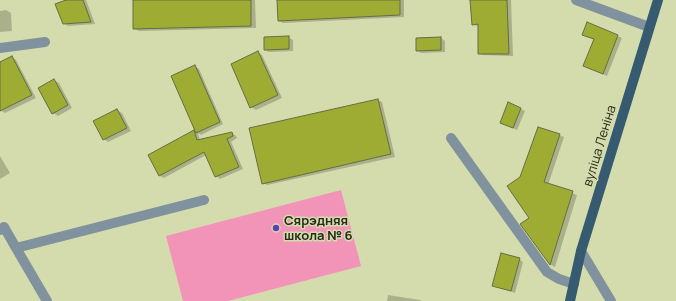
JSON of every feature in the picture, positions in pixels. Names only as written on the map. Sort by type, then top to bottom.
[{"type":"main road","name":"вуліца Леніна","points":[[570,301],[582,251],[658,0]]},
{"type":"street","points":[[576,0],[649,27]]},
{"type":"street","points":[[0,48],[45,42]]},
{"type":"street","points":[[451,138],[547,272],[559,279],[574,284]]},
{"type":"street","points":[[16,248],[204,200]]},
{"type":"street","points":[[0,230],[4,228],[46,301]]},
{"type":"street","points":[[582,251],[611,301]]},
{"type":"shaded area","points":[[341,190],[361,266],[228,301],[183,301],[166,236]]},
{"type":"building","points":[[66,0],[83,0],[91,22],[63,24],[55,4]]},
{"type":"building","points":[[133,0],[251,0],[251,26],[133,29]]},
{"type":"building","points":[[277,0],[400,0],[400,15],[278,21]]},
{"type":"building","points":[[470,0],[507,0],[509,54],[478,54],[478,24],[472,25]]},
{"type":"building","points":[[587,22],[618,35],[603,74],[583,66],[594,39],[582,35]]},
{"type":"building","points":[[289,36],[289,49],[264,50],[264,37]]},
{"type":"building","points":[[441,37],[441,50],[416,51],[416,38]]},
{"type":"building","points":[[258,51],[278,95],[250,108],[231,64]]},
{"type":"building","points":[[12,56],[32,95],[0,111],[0,62]]},
{"type":"building","points":[[195,65],[220,122],[196,133],[171,76]]},
{"type":"building","points":[[54,79],[68,105],[52,114],[38,88]]},
{"type":"building","points":[[378,99],[391,154],[262,184],[249,128]]},
{"type":"building","points":[[508,102],[521,108],[513,128],[500,123]]},
{"type":"building","points":[[117,109],[127,128],[103,140],[93,121]]},
{"type":"building","points":[[538,127],[560,134],[544,182],[573,191],[550,265],[520,224],[529,218],[507,186],[520,177]]},
{"type":"building","points":[[194,130],[197,140],[232,132],[233,136],[227,139],[239,167],[215,177],[204,152],[159,176],[148,155]]},
{"type":"building","points":[[501,253],[520,258],[511,291],[492,286]]},
{"type":"place","name":"Сярэдняя школа № 6","points":[[276,228]]}]
